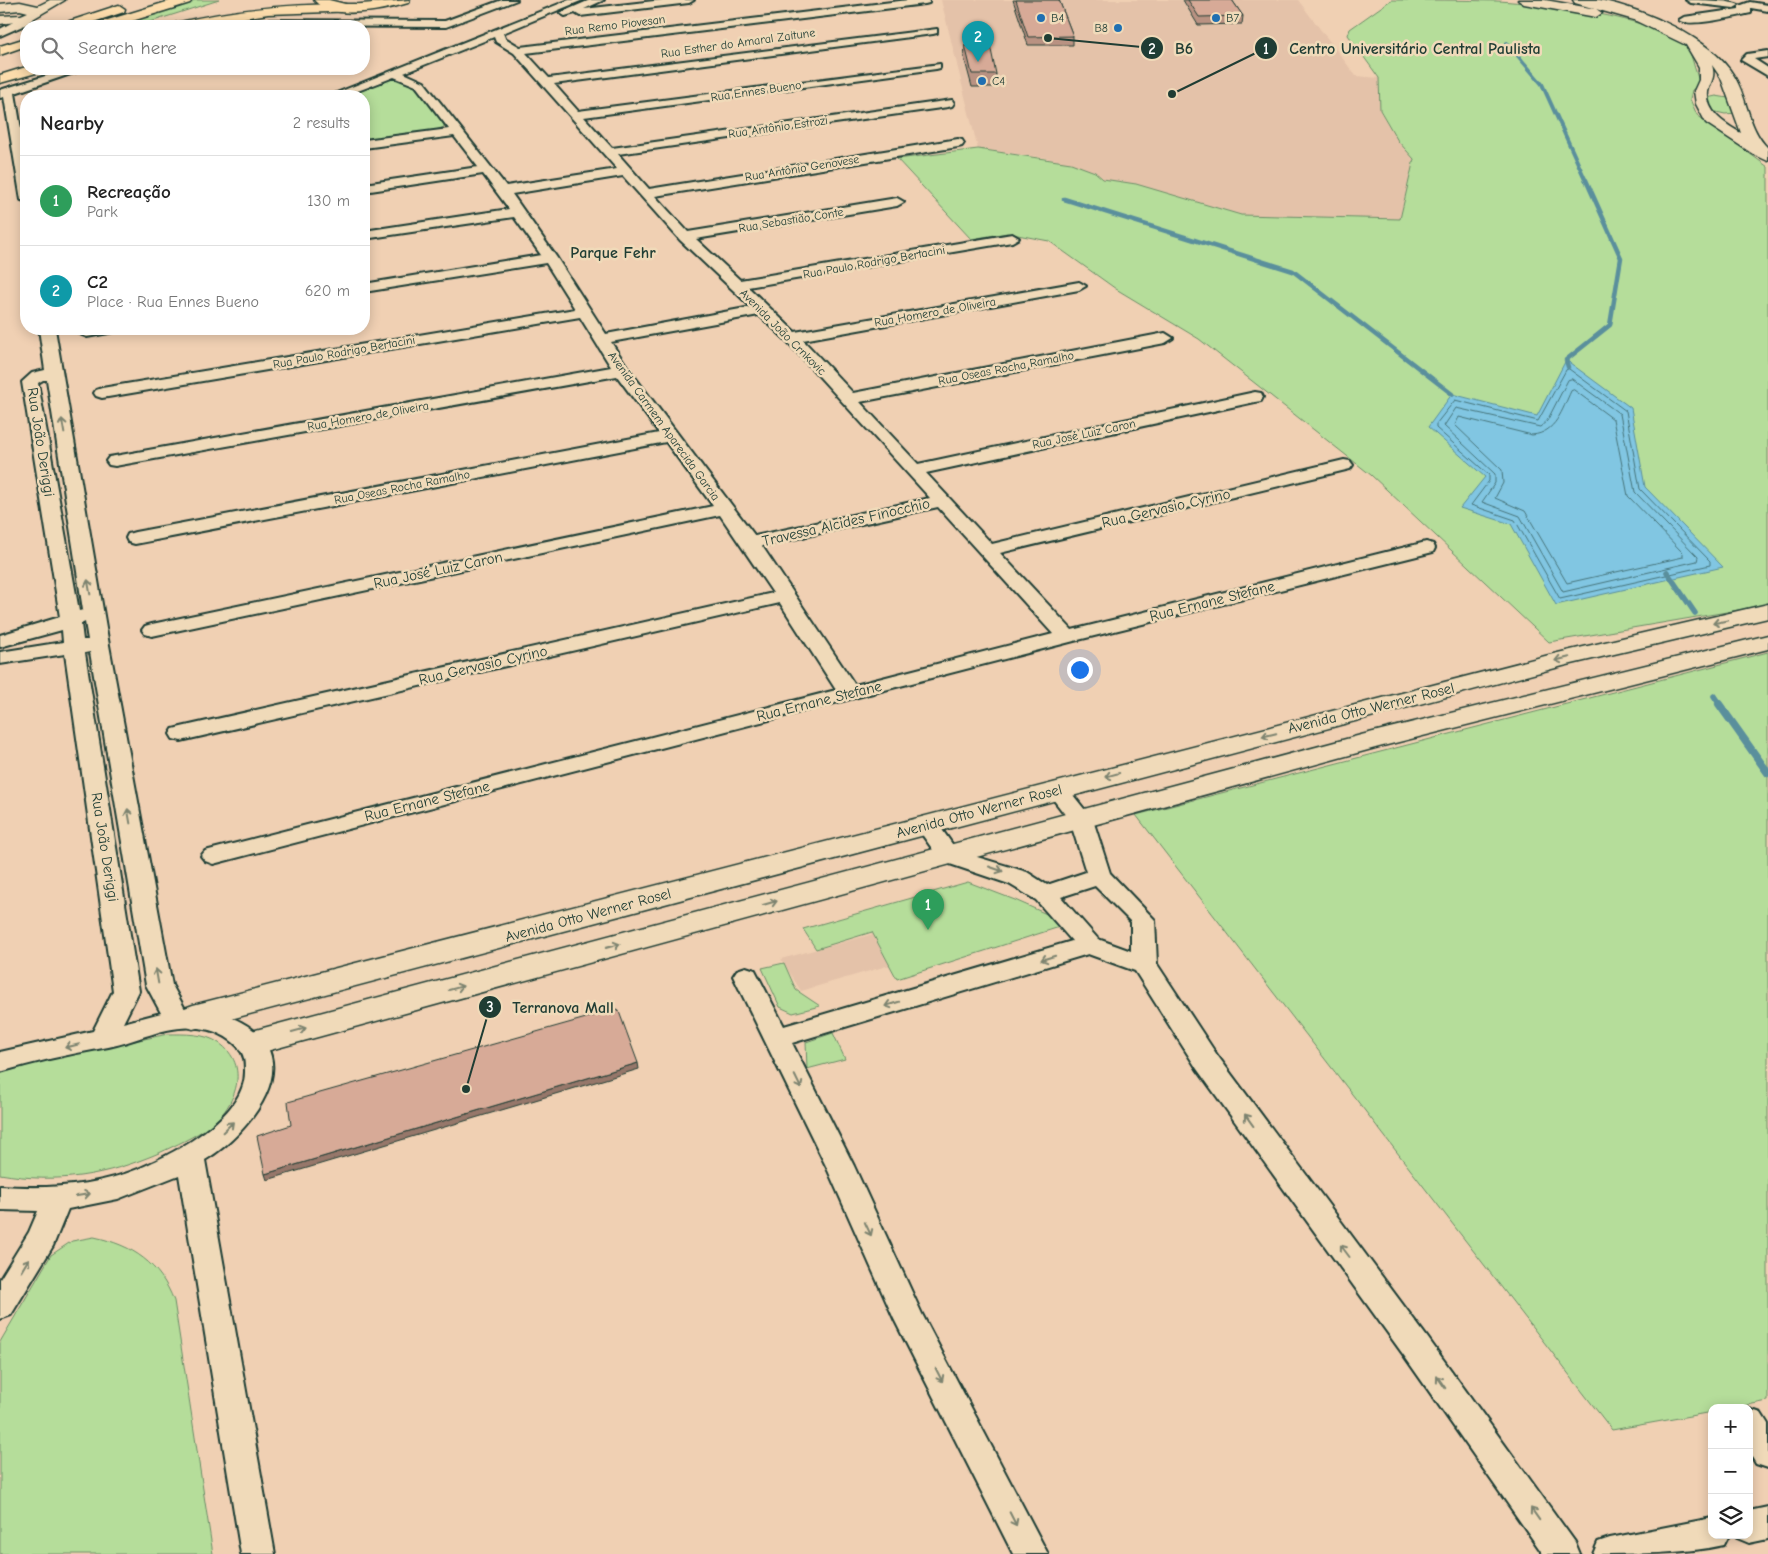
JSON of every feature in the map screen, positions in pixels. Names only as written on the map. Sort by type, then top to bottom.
[{"type":"main road","points":[[122,20],[186,0]]},
{"type":"main road","points":[[320,0],[331,6],[355,8]]},
{"type":"main road","points":[[203,20],[256,11],[383,6],[404,0]]},
{"type":"main road","points":[[86,20],[131,3]]},
{"type":"main road","points":[[165,20],[208,6]]},
{"type":"main road","points":[[0,51],[20,44]]},
{"type":"main road","points":[[0,59],[20,53]]},
{"type":"main road","points":[[0,74],[20,67]]},
{"type":"main road","points":[[0,79],[20,73]]},
{"type":"street","points":[[1,0],[19,6],[35,8],[38,10],[34,14]]},
{"type":"street","points":[[1,22],[19,6],[44,0]]},
{"type":"street","points":[[1,22],[34,14],[59,0]]},
{"type":"street","points":[[370,24],[446,24],[512,0]]},
{"type":"street","points":[[498,35],[530,18],[578,0]]},
{"type":"street","points":[[351,90],[446,51],[559,16],[599,0],[610,6],[626,8]]},
{"type":"street","points":[[530,18],[689,0]]},
{"type":"street","points":[[1524,0],[1649,22]]},
{"type":"street","points":[[1579,0],[1610,7],[1649,22],[1681,37],[1709,54],[1723,68],[1718,96],[1708,116]]},
{"type":"street","name":"Rua Remo Piovesan","points":[[518,51],[925,1]]},
{"type":"street","points":[[1696,1],[1760,8]]},
{"type":"street","points":[[1696,1],[1721,14]]},
{"type":"street","points":[[1590,11],[1606,11],[1610,7]]},
{"type":"street","points":[[1684,20],[1760,8]]},
{"type":"street","name":"Rua Esther do Amaral Zaitune","points":[[546,82],[933,31]]},
{"type":"street","name":"Avenida João Crnkovic","points":[[498,35],[518,51],[685,237],[792,337],[1068,637]]},
{"type":"street","points":[[1681,37],[1696,50],[1703,62],[1708,78],[1701,91],[1718,96],[1743,121],[1751,140],[1768,156]]},
{"type":"street","points":[[1768,54],[1747,58],[1748,62],[1768,73]]},
{"type":"street","name":"Rua Ennes Bueno","points":[[576,115],[936,66]]},
{"type":"street","name":"Avenida Carmem Aparecida Garcia","points":[[396,73],[420,84],[488,170],[550,258],[621,370],[750,544],[850,694]]},
{"type":"street","points":[[20,167],[5,92],[60,75]]},
{"type":"street","name":"Rua Antônio Estrozi","points":[[608,152],[948,103]]},
{"type":"street","points":[[1708,116],[1743,121]]},
{"type":"street","points":[[1708,116],[1716,124],[1768,156]]},
{"type":"street","points":[[370,143],[457,132]]},
{"type":"street","name":"Rua Antônio Genovese","points":[[646,193],[958,143]]},
{"type":"street","points":[[370,187],[488,170]]},
{"type":"street","points":[[502,191],[626,172]]},
{"type":"street","name":"Rua Sebastião Conte","points":[[685,237],[897,202]]},
{"type":"street","points":[[370,234],[517,212]]},
{"type":"street","name":"Rua Paulo Rodrigo Bertacini","points":[[736,285],[1012,238]]},
{"type":"street","points":[[370,287],[550,258]]},
{"type":"street","name":"Rua Homero de Oliveira","points":[[792,337],[1080,286]]},
{"type":"street","points":[[602,339],[761,310]]},
{"type":"street","name":"Rua Paulo Rodrigo Bertacini","points":[[102,393],[585,312]]},
{"type":"street","points":[[48,335],[54,374]]},
{"type":"street","name":"Rua Oseas Rocha Ramalho","points":[[848,399],[1165,338]]},
{"type":"street","name":"Rua Homero de Oliveira","points":[[115,461],[621,370]]},
{"type":"street","name":"Rua João Deriggi","points":[[102,1039],[126,991],[75,649],[30,382],[38,376],[54,374],[99,645],[159,985],[185,1018]]},
{"type":"street","name":"Rua José Luiz Caron","points":[[913,470],[1255,397]]},
{"type":"street","name":"Rua Oseas Rocha Ramalho","points":[[135,538],[669,436]]},
{"type":"street","name":"Rua Gervasio Cyrino","points":[[989,550],[1344,466]]},
{"type":"street","name":"Travessa Alcides Finocchio","points":[[750,544],[941,501]]},
{"type":"street","name":"Rua José Luiz Caron","points":[[152,630],[724,510]]},
{"type":"street","name":"Rua Ernane Stefane","points":[[213,856],[1068,637],[1426,548]]},
{"type":"street","name":"Rua Gervasio Cyrino","points":[[181,734],[786,596]]},
{"type":"street","name":"Avenida Otto Werner Rosel","points":[[0,1062],[185,1018],[928,826],[1057,790],[1558,660],[1768,611]]},
{"type":"street","points":[[0,641],[40,631],[70,619],[94,614]]},
{"type":"street","points":[[252,1043],[1370,741],[1768,642]]},
{"type":"street","points":[[0,658],[47,650],[75,649],[99,645]]},
{"type":"street","points":[[1057,790],[1081,820],[1099,876],[1143,920],[1144,965],[1207,1062],[1416,1347],[1563,1554]]},
{"type":"street","points":[[928,826],[949,856],[1004,872],[1045,894],[1088,946],[1144,965]]},
{"type":"street","points":[[1045,894],[1099,876]]},
{"type":"street","points":[[777,1038],[1088,946]]},
{"type":"street","points":[[746,976],[840,1166],[909,1319],[1031,1554]]},
{"type":"street","points":[[0,1198],[24,1201],[57,1200],[126,1185],[159,1172],[190,1156],[224,1132],[238,1118],[257,1088],[260,1064],[252,1043],[231,1028],[185,1018]]},
{"type":"street","points":[[190,1156],[258,1554]]},
{"type":"street","points":[[0,1306],[42,1237],[57,1200]]},
{"type":"street","points":[[1753,1429],[1768,1453]]},
{"type":"street","points":[[1753,1526],[1768,1523]]},
{"type":"street","points":[[1610,1554],[1708,1535]]},
{"type":"shaded area","points":[[941,0],[1298,0],[1356,76],[1379,78],[1380,111],[1398,141],[1414,159],[1400,219],[1241,215],[1136,184],[1103,179],[1095,172],[1046,158],[978,149]]},
{"type":"shaded area","points":[[873,934],[890,965],[801,991],[781,959]]},
{"type":"green space","points":[[193,0],[219,0],[157,20],[129,20]]},
{"type":"green space","points":[[1391,0],[1498,1],[1542,5],[1632,21],[1658,30],[1678,40],[1690,52],[1700,85],[1692,90],[1690,99],[1697,115],[1768,167],[1768,605],[1549,642],[1371,475],[1199,339],[1116,289],[1049,241],[1007,233],[971,239],[897,159],[978,149],[1071,163],[1095,172],[1103,179],[1136,184],[1241,215],[1400,219],[1414,159],[1398,141],[1380,110],[1379,78],[1348,35],[1350,29]]},
{"type":"green space","points":[[401,79],[413,82],[444,124],[444,127],[430,132],[370,140],[370,90],[355,90],[381,80]]},
{"type":"green space","points":[[1716,96],[1728,98],[1736,113],[1725,114],[1712,111],[1707,98]]},
{"type":"green space","points":[[1768,652],[1768,1401],[1753,1404],[1708,1404],[1708,1413],[1612,1430],[1136,815]]},
{"type":"green space","points":[[968,882],[1069,924],[897,979],[872,932],[816,949],[803,929]]},
{"type":"green space","points":[[784,963],[796,990],[820,1006],[793,1013],[780,1007],[762,968]]},
{"type":"green space","points":[[833,1033],[845,1059],[807,1069],[806,1042]]},
{"type":"green space","points":[[168,1034],[207,1037],[219,1043],[229,1052],[235,1062],[237,1074],[233,1097],[227,1108],[210,1126],[159,1153],[100,1172],[62,1178],[21,1177],[0,1174],[0,1071],[15,1066]]},
{"type":"green space","points":[[94,1237],[121,1245],[143,1258],[161,1277],[174,1301],[213,1554],[0,1554],[0,1342],[51,1255],[72,1241]]},
{"type":"water","points":[[1566,360],[1631,408],[1645,487],[1723,567],[1556,605],[1511,524],[1460,508],[1485,477],[1428,427],[1452,394],[1537,416]]},
{"type":"building","points":[[1016,0],[1059,0],[1073,36],[1028,37]]},
{"type":"building","points":[[1188,0],[1232,0],[1243,16],[1199,17]]},
{"type":"building","points":[[965,45],[990,45],[996,74],[972,74]]},
{"type":"building","points":[[618,1009],[638,1063],[265,1174],[257,1136],[291,1125],[288,1102]]},
{"type":"waterway","points":[[1507,43],[1542,84],[1586,181]]},
{"type":"waterway","points":[[1568,367],[1566,360],[1610,325],[1621,258],[1586,180]]},
{"type":"waterway","points":[[1064,199],[1293,271],[1452,394]]},
{"type":"waterway","points":[[1667,572],[1695,613]]},
{"type":"waterway","points":[[1714,696],[1720,705]]},
{"type":"waterway","points":[[1719,704],[1768,773]]},
{"type":"place","name":"B4","points":[[1041,18]]},
{"type":"place","name":"B7","points":[[1216,18]]},
{"type":"place","name":"B8","points":[[1118,28]]},
{"type":"place","name":"B6","points":[[1048,38]]},
{"type":"place","name":"C2","points":[[978,62]]},
{"type":"place","name":"C4","points":[[982,81]]},
{"type":"place","name":"Centro Universitário Central Paulista","points":[[1172,94]]},
{"type":"place","name":"Recreação","points":[[928,930]]},
{"type":"place","name":"Terranova Mall","points":[[466,1089]]},
{"type":"district","name":"Parque Fehr","points":[[613,253]]}]
